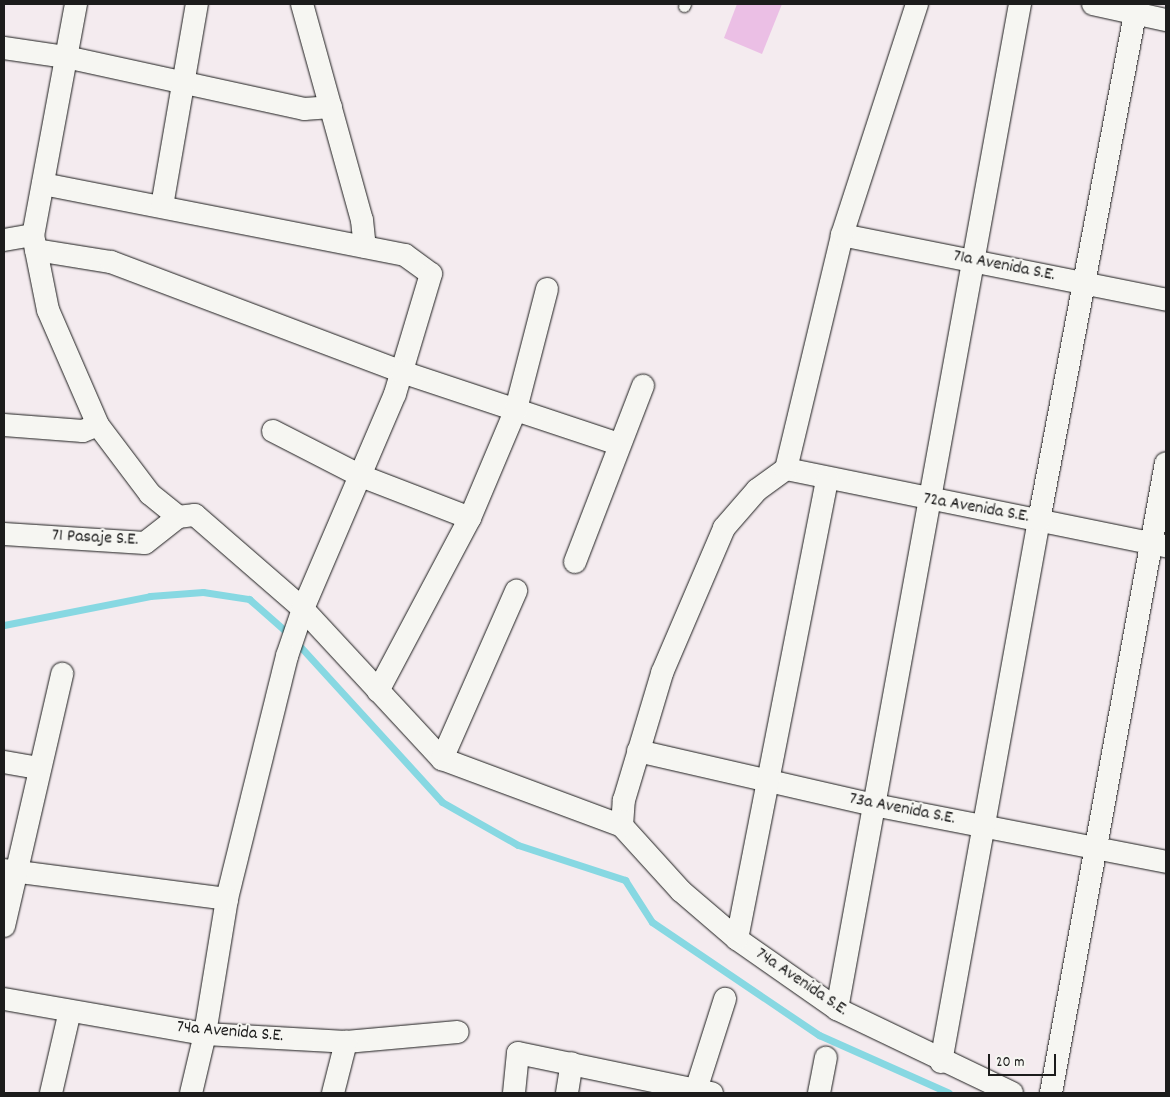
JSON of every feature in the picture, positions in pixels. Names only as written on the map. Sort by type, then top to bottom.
[{"type":"street","points":[[76,4],[43,184],[35,242],[48,310],[98,424],[150,494],[178,517],[195,515],[299,619],[378,692],[442,759],[622,826],[624,800],[662,673],[724,528],[758,490],[786,469],[842,235],[917,4]]},
{"type":"street","points":[[162,206],[197,4]]},
{"type":"street","points":[[302,4],[362,220],[365,247]]},
{"type":"street","points":[[837,1010],[1020,4]]},
{"type":"street","points":[[1092,4],[1136,9],[1166,20]]},
{"type":"street","points":[[942,1062],[1039,520],[1136,9]]},
{"type":"street","points":[[4,48],[66,57],[304,109],[331,107]]},
{"type":"street","points":[[43,184],[405,255],[431,274],[402,372],[361,476],[299,619],[287,656],[228,899],[205,1034],[191,1093]]},
{"type":"street","name":"71a Avenida S.E.","points":[[842,235],[1166,300]]},
{"type":"street","points":[[4,240],[35,242],[111,262],[402,372],[620,444]]},
{"type":"street","points":[[378,692],[470,518],[516,409],[547,289]]},
{"type":"street","points":[[575,562],[643,386]]},
{"type":"street","points":[[4,425],[83,430],[98,424]]},
{"type":"street","points":[[273,431],[361,476],[470,518]]},
{"type":"street","points":[[1051,1093],[1094,848],[1158,544],[1166,463]]},
{"type":"street","name":"72a Avenida S.E.","points":[[786,469],[827,480],[1158,544]]},
{"type":"street","points":[[737,939],[827,480]]},
{"type":"street","name":"71 Pasaje S.E.","points":[[4,534],[145,544],[178,517]]},
{"type":"street","points":[[442,759],[516,591]]},
{"type":"street","points":[[4,926],[9,871],[39,768],[62,674]]},
{"type":"street","name":"73a Avenida S.E.","points":[[638,751],[874,805],[1166,862]]},
{"type":"street","points":[[4,762],[39,768]]},
{"type":"street","name":"74a Avenida S.E.","points":[[622,826],[680,891],[737,939],[837,1010],[942,1062],[1012,1093]]},
{"type":"street","points":[[9,871],[228,899]]},
{"type":"street","name":"74a Avenida S.E.","points":[[4,998],[205,1034],[346,1042],[458,1032]]},
{"type":"street","points":[[514,1093],[518,1053],[701,1092],[725,999]]},
{"type":"street","points":[[52,1093],[70,1011]]},
{"type":"street","points":[[333,1093],[346,1042]]},
{"type":"street","points":[[819,1093],[826,1058]]},
{"type":"street","points":[[567,1093],[572,1063]]},
{"type":"building","points":[[737,4],[782,4],[762,54],[724,38]]},
{"type":"waterway","points":[[4,625],[150,596],[203,592],[249,599],[290,635]]},
{"type":"waterway","points":[[297,643],[442,802],[518,845],[625,880],[652,922],[819,1035],[949,1093]]}]
